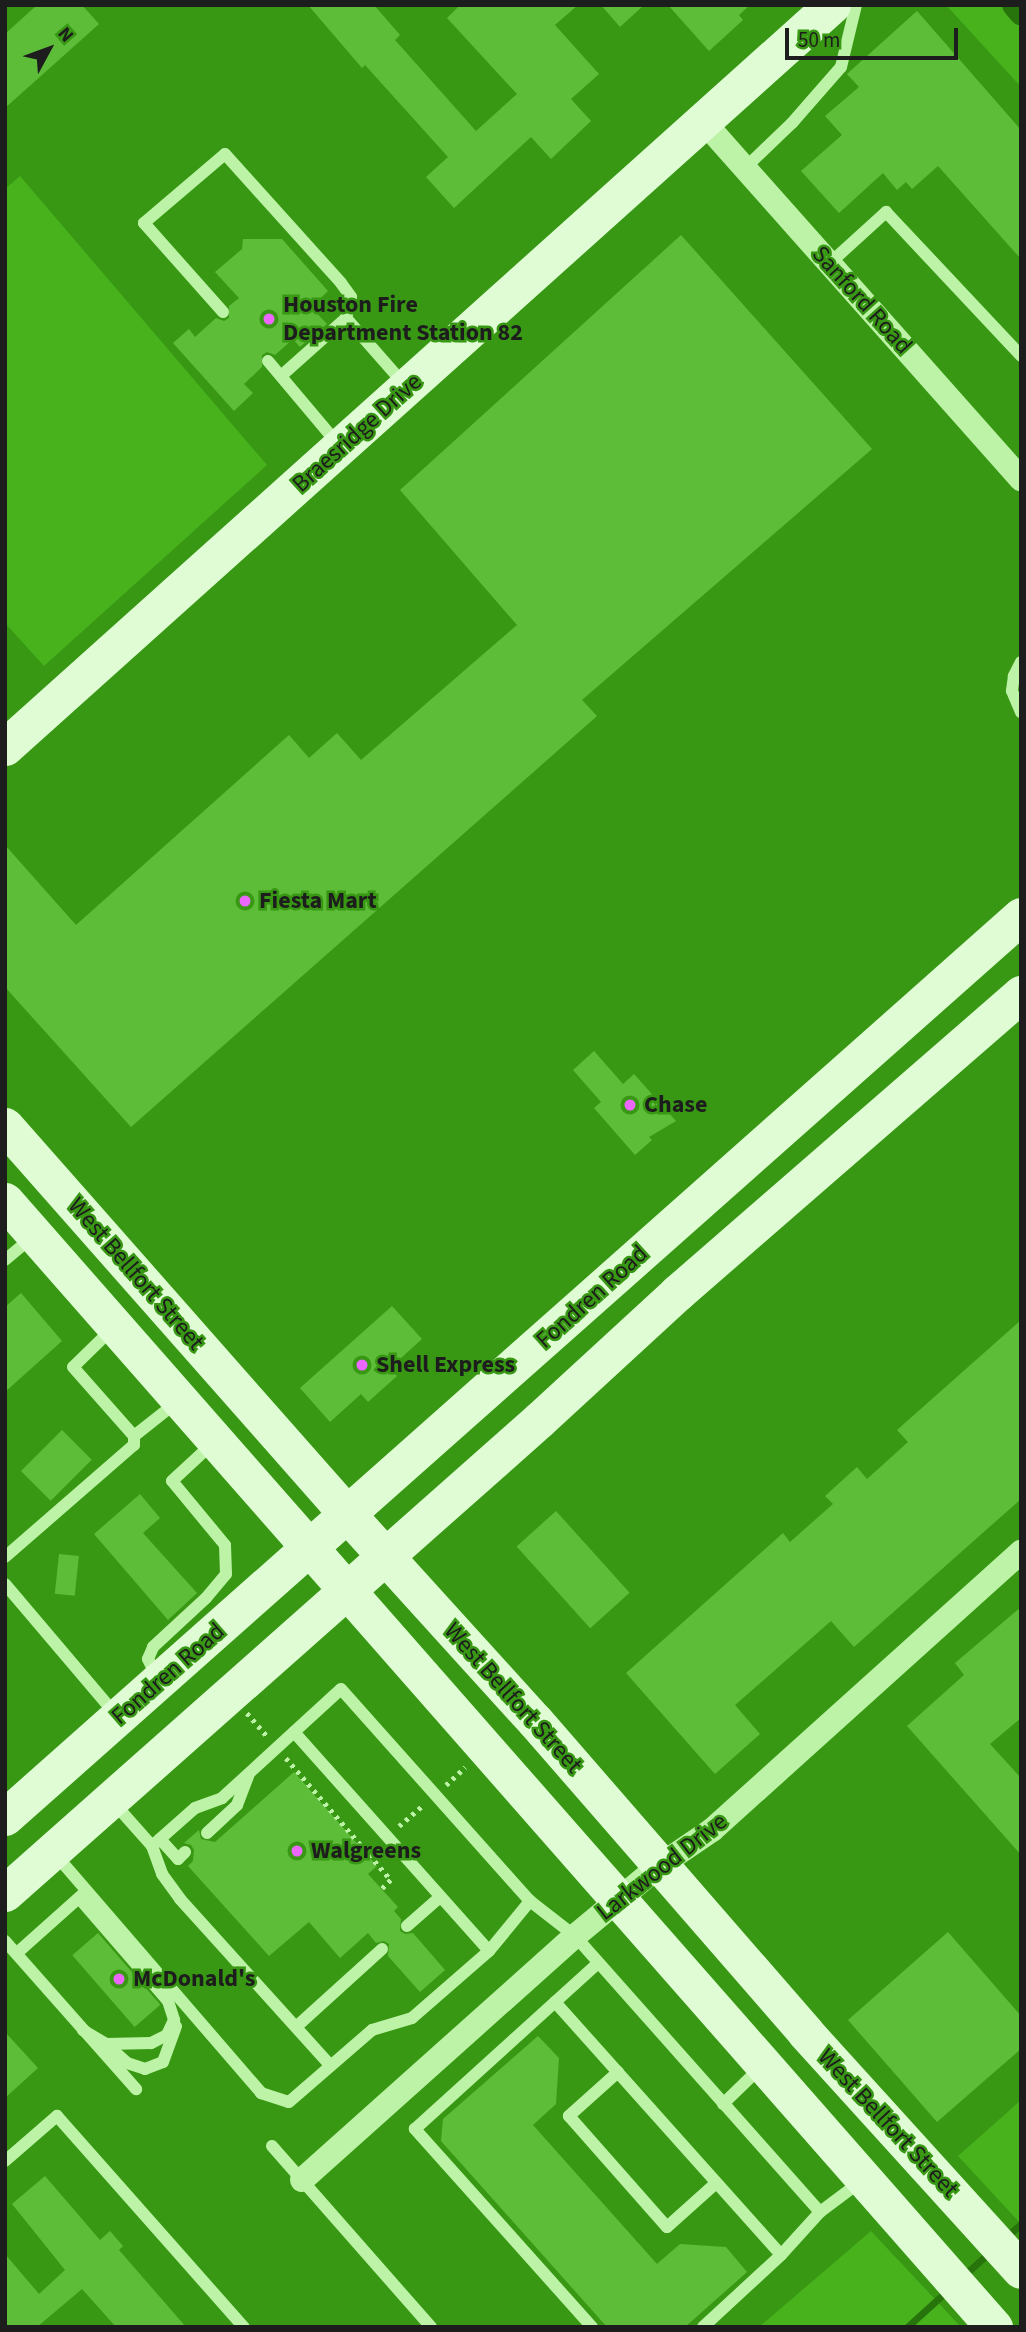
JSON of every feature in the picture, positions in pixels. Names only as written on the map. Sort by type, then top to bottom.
[{"type":"main road","name":"Braesridge Drive","points":[[5,747],[408,389],[832,5]]},
{"type":"main road","name":"Fondren Road","points":[[9,1806],[160,1680],[245,1592],[311,1548],[1021,916]]},
{"type":"main road","points":[[944,985],[981,1029]]},
{"type":"main road","points":[[5,1893],[677,1293],[1021,994]]},
{"type":"main road","name":"West Bellfort Street","points":[[5,1126],[348,1515],[535,1721],[805,2032],[958,2197],[1021,2270]]},
{"type":"main road","name":"West Bellfort Street","points":[[5,1201],[994,2327]]},
{"type":"main road","points":[[35,1235],[74,1203]]},
{"type":"main road","points":[[642,1252],[677,1293]]},
{"type":"main road","points":[[9,1806],[52,1851]]},
{"type":"street","name":"Sanford Road","points":[[703,121],[1021,479]]},
{"type":"street","name":"Larkwood Drive","points":[[302,2180],[575,1936],[659,1866],[712,1830],[1021,1552]]},
{"type":"lane","points":[[745,168],[792,123],[842,67],[856,5]]},
{"type":"lane","points":[[223,312],[145,223],[225,154],[351,297],[346,318],[281,376]]},
{"type":"lane","points":[[830,263],[886,212],[1021,356]]},
{"type":"lane","points":[[346,318],[408,389]]},
{"type":"lane","points":[[268,361],[341,447]]},
{"type":"lane","points":[[1021,662],[1014,676],[1012,691],[1021,712]]},
{"type":"lane","points":[[5,1260],[35,1235]]},
{"type":"lane","points":[[5,1557],[134,1445],[134,1436],[72,1367],[115,1326]]},
{"type":"lane","points":[[134,1436],[180,1400]]},
{"type":"lane","points":[[160,1680],[151,1670],[148,1659],[153,1647],[206,1598],[226,1574],[225,1545],[172,1481],[216,1441]]},
{"type":"lane","points":[[226,1574],[245,1592]]},
{"type":"lane","points":[[5,1584],[118,1717]]},
{"type":"lane","points":[[156,1842],[195,1808],[222,1798],[341,1689],[530,1901],[575,1936],[820,2213]]},
{"type":"lane","points":[[294,1732],[489,1951]]},
{"type":"lane","points":[[207,1833],[237,1805],[250,1772]]},
{"type":"lane","points":[[111,1799],[178,1859],[185,1852]]},
{"type":"lane","points":[[156,1842],[162,1874],[180,1899],[330,2065]]},
{"type":"lane","points":[[52,1851],[82,1895],[168,2001],[177,2027],[163,2062],[145,2069],[127,2063],[106,2044],[83,2031]]},
{"type":"lane","points":[[82,1895],[261,2093],[289,2102],[372,2030],[412,2018],[489,1951],[530,1901]]},
{"type":"lane","points":[[17,1953],[82,1895]]},
{"type":"lane","points":[[407,1926],[440,1897]]},
{"type":"lane","points":[[5,1941],[136,2089]]},
{"type":"lane","points":[[296,2027],[382,1949]]},
{"type":"lane","points":[[592,2327],[415,2129],[598,1963]]},
{"type":"lane","points":[[555,2002],[780,2255]]},
{"type":"lane","points":[[106,2044],[151,2043],[167,2035],[174,2020]]},
{"type":"lane","points":[[723,2104],[764,2065]]},
{"type":"lane","points":[[618,2072],[569,2116],[667,2227],[716,2183]]},
{"type":"lane","points":[[5,2161],[57,2116],[244,2327]]},
{"type":"lane","points":[[272,2146],[431,2327]]},
{"type":"lane","points":[[703,2327],[780,2255],[820,2213],[863,2179]]},
{"type":"path","points":[[245,1710],[391,1880],[382,1889]]},
{"type":"path","points":[[444,1786],[468,1764]]},
{"type":"path","points":[[396,1829],[424,1804]]},
{"type":"path","points":[[367,1854],[374,1847]]},
{"type":"green space","points":[[946,5],[1021,5],[1021,87]]},
{"type":"green space","points":[[20,176],[267,465],[44,666],[5,623],[5,189]]},
{"type":"green space","points":[[1021,2100],[1021,2224],[958,2156]]},
{"type":"green space","points":[[871,2231],[961,2327],[759,2327]]},
{"type":"building","points":[[37,5],[82,5],[99,24],[5,108],[5,34]]},
{"type":"building","points":[[308,5],[374,5],[400,35],[395,40],[476,131],[517,94],[447,18],[460,5],[578,5],[555,25],[599,74],[571,99],[591,121],[551,159],[531,137],[454,208],[426,177],[448,157],[365,65],[362,68]]},
{"type":"building","points":[[601,5],[644,5],[620,27]]},
{"type":"building","points":[[668,5],[750,5],[739,15],[743,20],[709,51]]},
{"type":"building","points":[[917,11],[1021,130],[1021,259],[938,166],[912,189],[906,182],[897,190],[883,173],[839,213],[801,171],[842,135],[825,116],[859,87],[847,74]]},
{"type":"building","points":[[681,235],[872,449],[582,700],[597,716],[131,1127],[5,987],[5,845],[76,925],[289,735],[309,758],[337,733],[361,760],[517,625],[400,490]]},
{"type":"building","name":"Houston Fire Department Station 82","points":[[243,239],[282,239],[328,291],[311,307],[327,324],[300,347],[293,339],[275,355],[267,352],[262,355],[262,367],[244,384],[253,393],[234,411],[173,343],[189,329],[195,337],[216,318],[224,321],[229,318],[229,306],[239,298],[215,272],[242,249]]},
{"type":"building","name":"Chase","points":[[594,1051],[623,1084],[634,1074],[676,1121],[649,1137],[652,1140],[635,1155],[594,1108],[601,1102],[573,1070]]},
{"type":"building","points":[[21,1293],[62,1341],[5,1392],[5,1307]]},
{"type":"building","points":[[392,1306],[422,1339],[390,1368],[397,1376],[368,1402],[361,1394],[330,1422],[300,1388]]},
{"type":"building","points":[[1021,1320],[1021,1499],[854,1647],[831,1621],[735,1705],[760,1734],[715,1774],[626,1673],[783,1533],[790,1542],[833,1504],[825,1496],[857,1467],[867,1479],[908,1442],[897,1430]]},
{"type":"building","points":[[62,1430],[92,1460],[51,1501],[21,1471]]},
{"type":"building","points":[[140,1494],[160,1518],[143,1533],[197,1593],[168,1620],[94,1534]]},
{"type":"building","points":[[556,1511],[630,1593],[590,1628],[517,1546]]},
{"type":"building","points":[[59,1554],[79,1556],[75,1596],[55,1594]]},
{"type":"building","points":[[1021,1607],[1021,1718],[990,1744],[1021,1778],[1021,1855],[907,1726],[964,1675],[955,1663]]},
{"type":"building","points":[[294,1772],[377,1866],[368,1874],[398,1907],[394,1911],[401,1919],[400,1931],[405,1934],[413,1933],[445,1970],[420,1992],[388,1956],[389,1944],[384,1941],[376,1943],[368,1933],[340,1958],[309,1922],[269,1956],[188,1866],[193,1861],[194,1850],[191,1845],[184,1843],[199,1830],[201,1839],[215,1842]]},
{"type":"building","points":[[948,1932],[1021,2016],[1021,2049],[937,2122],[848,2020]]},
{"type":"building","name":"McDonald's","points":[[98,1933],[160,2005],[135,2027],[72,1955]]},
{"type":"building","points":[[5,2032],[38,2068],[5,2098]]},
{"type":"building","points":[[538,2036],[559,2058],[556,2104],[533,2125],[657,2264],[680,2244],[726,2247],[747,2272],[685,2327],[607,2327],[441,2141],[443,2119]]},
{"type":"building","points":[[45,2176],[100,2240],[110,2231],[123,2246],[119,2250],[186,2327],[116,2327],[82,2289],[37,2327],[5,2327],[5,2254],[39,2294],[65,2270],[12,2204]]},
{"type":"waterway","points":[[1014,5],[1021,13]]},
{"type":"waterway","points":[[1006,2237],[1021,2224]]},
{"type":"waterway","points":[[962,2277],[990,2252]]},
{"type":"waterway","points":[[907,2327],[948,2290]]},
{"type":"place","name":"Houston Fire Department Station 82","points":[[269,319]]},
{"type":"place","name":"Fiesta Mart","points":[[245,901]]},
{"type":"place","name":"Chase","points":[[630,1105]]},
{"type":"place","name":"Shell Express","points":[[362,1365]]},
{"type":"place","name":"Walgreens","points":[[297,1851]]},
{"type":"place","name":"McDonald's","points":[[119,1979]]}]
